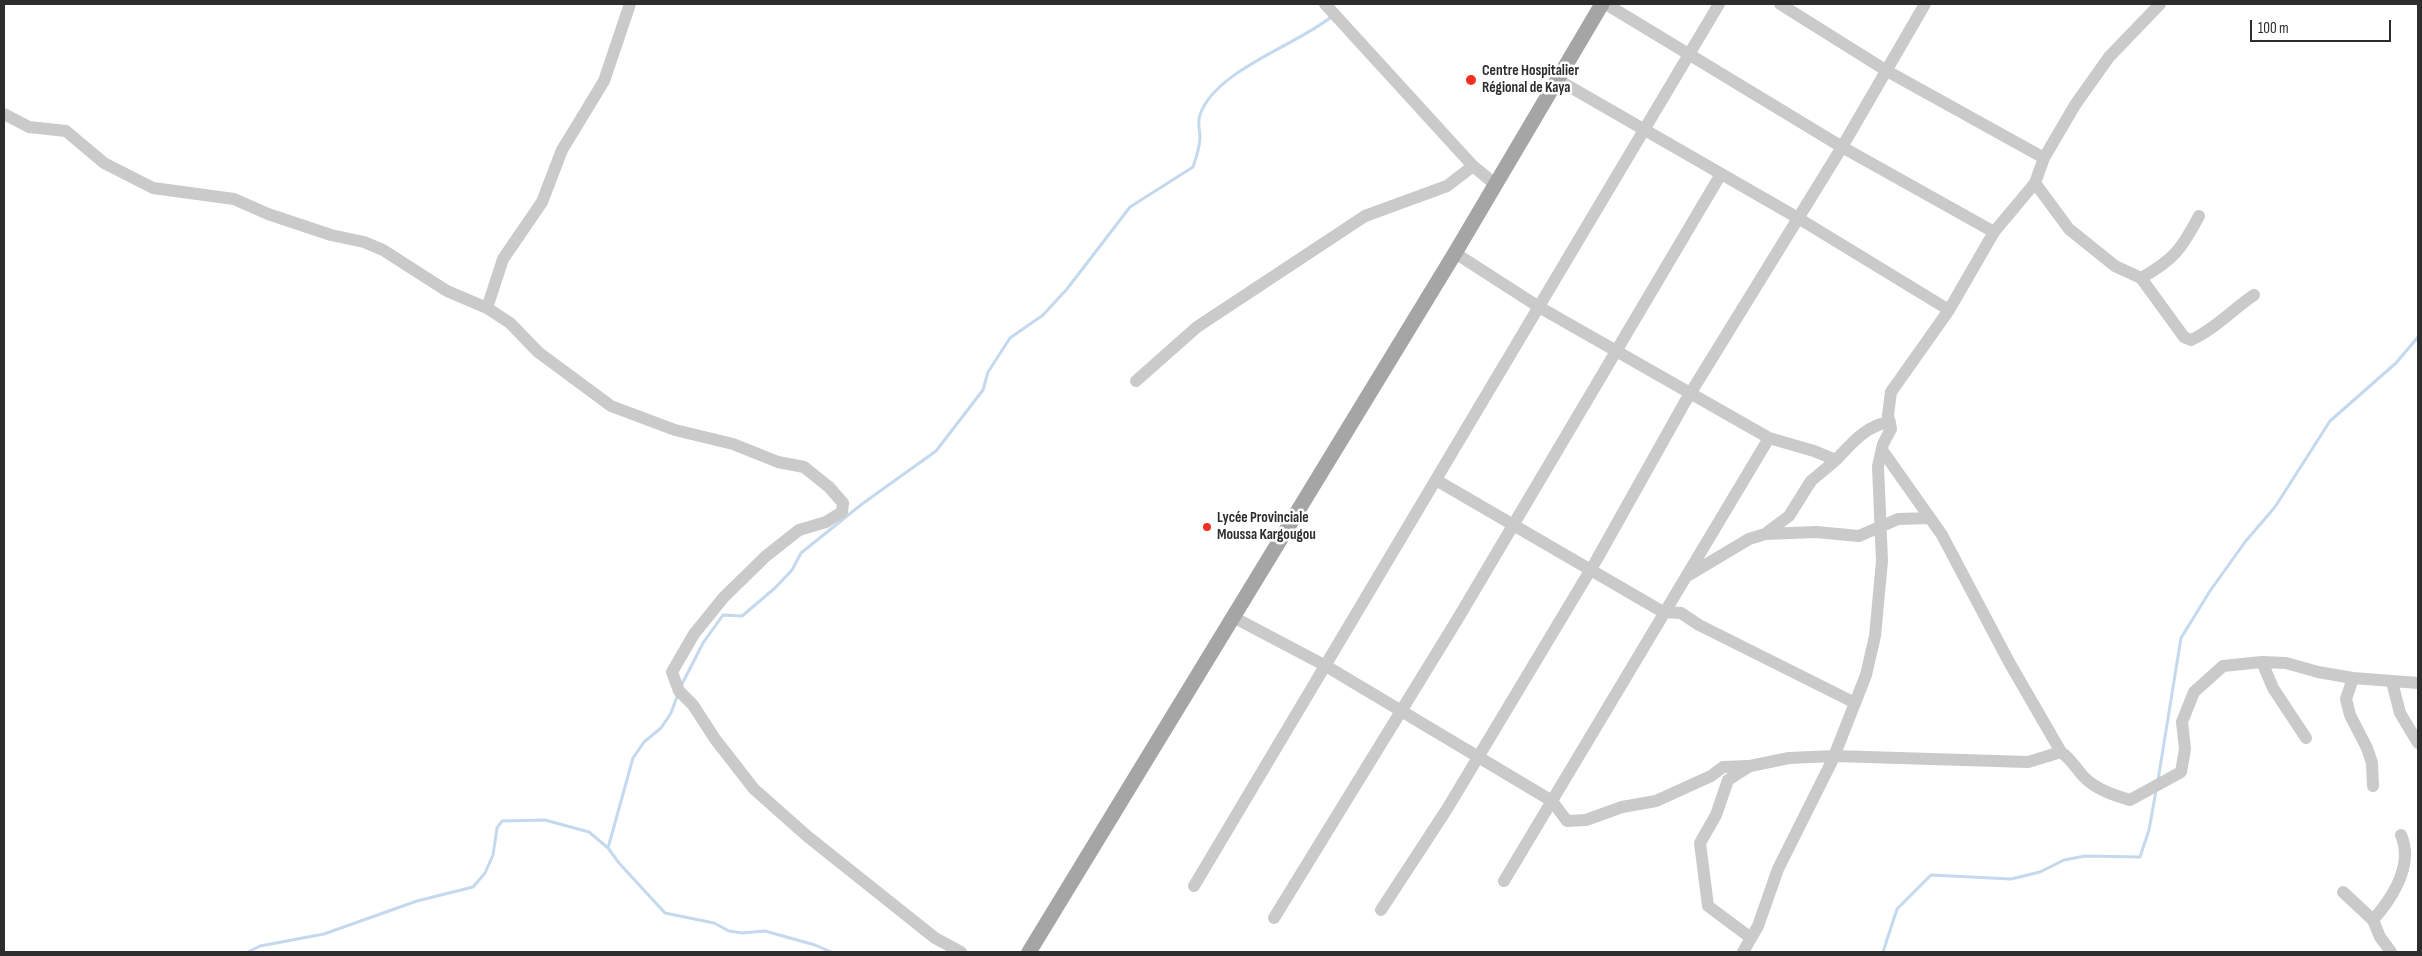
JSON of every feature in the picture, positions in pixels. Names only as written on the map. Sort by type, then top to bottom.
[{"type":"main road","points":[[1029,952],[1455,253],[1602,4]]},
{"type":"street","points":[[487,308],[504,259],[542,202],[562,150],[604,81],[630,4]]},
{"type":"street","points":[[1325,4],[1473,166],[1496,185]]},
{"type":"street","points":[[1606,4],[1842,147],[1994,232]]},
{"type":"street","points":[[1194,886],[1719,4]]},
{"type":"street","points":[[1780,4],[1887,71],[2044,158]]},
{"type":"street","points":[[1381,910],[1447,810],[1479,757],[1590,570],[1690,393],[1842,147],[1925,4]]},
{"type":"street","points":[[1743,952],[1758,926],[1778,869],[1834,756],[1866,675],[1875,636],[1882,561],[1878,466],[1882,450],[1891,429],[1891,392],[1949,310],[1994,232],[2035,183],[2044,158],[2075,105],[2109,57],[2160,4]]},
{"type":"street","points":[[1558,80],[1798,218],[1949,310]]},
{"type":"street","points":[[4,114],[29,127],[66,131],[104,163],[152,188],[234,199],[295,223],[383,250],[447,291],[487,308],[510,323],[538,352],[611,406],[675,430],[733,444],[778,462],[804,467],[837,494],[843,503],[842,512],[826,522],[799,530],[766,556],[712,612],[694,634],[672,672],[679,691],[693,705],[715,740],[754,789],[807,836],[935,938],[962,952]]},
{"type":"street","points":[[1136,381],[1197,327],[1365,216],[1448,186],[1473,166]]},
{"type":"street","points":[[1274,918],[1513,525],[1721,174]]},
{"type":"street","points":[[2035,183],[2069,229],[2114,266],[2141,278],[2184,336],[2191,340],[2205,334],[2229,312],[2254,295]]},
{"type":"street","points":[[2141,278],[2164,266],[2183,245],[2199,216]]},
{"type":"street","points":[[1455,253],[1539,307],[1769,438],[1814,451],[1836,460]]},
{"type":"street","points":[[1684,578],[1749,540],[1765,534],[1789,516],[1811,481],[1836,460],[1855,439],[1877,423],[1890,422]]},
{"type":"street","points":[[1504,881],[1663,612],[1769,438]]},
{"type":"street","points":[[1882,450],[1930,518],[2061,752],[2071,759],[2084,777],[2098,788],[2130,800],[2181,772],[2185,749],[2182,722],[2194,692],[2223,666],[2262,662],[2286,663],[2318,672],[2353,678],[2418,684]]},
{"type":"street","points":[[1436,480],[1663,612],[1681,613],[1699,626],[1855,703]]},
{"type":"street","points":[[1765,534],[1816,532],[1859,536],[1898,519],[1930,518]]},
{"type":"street","points":[[1233,617],[1326,666],[1552,801],[1567,821],[1586,820],[1622,807],[1656,801],[1711,776],[1723,768],[1750,766],[1789,758],[1834,756],[2028,762],[2061,752]]},
{"type":"street","points":[[2262,662],[2273,688],[2306,738]]},
{"type":"street","points":[[2353,678],[2346,699],[2350,715],[2367,748],[2372,763],[2373,786]]},
{"type":"street","points":[[2392,682],[2400,713],[2418,743]]},
{"type":"street","points":[[1750,766],[1728,780],[1716,814],[1700,843],[1708,906],[1751,938]]},
{"type":"street","points":[[2373,920],[2386,906],[2404,868],[2407,855],[2401,835]]},
{"type":"street","points":[[2343,892],[2373,920],[2380,938],[2391,952]]},
{"type":"waterway","points":[[681,686],[703,643],[723,615],[742,616],[775,588],[792,570],[801,553],[862,504],[936,451],[983,390],[988,372],[1010,338],[1043,315],[1067,289],[1130,207],[1193,167],[1199,145],[1200,115],[1208,99],[1239,72],[1331,17]]},
{"type":"waterway","points":[[2158,780],[2181,638],[2210,591],[2245,542],[2275,507],[2330,421],[2396,363],[2418,337]]},
{"type":"waterway","points":[[608,848],[633,758],[644,742],[661,728],[671,713],[678,694]]},
{"type":"waterway","points":[[1883,952],[1897,909],[1931,875],[2011,879],[2040,872],[2064,860],[2085,856],[2140,857],[2149,830],[2156,791]]},
{"type":"waterway","points":[[248,952],[260,946],[324,934],[417,901],[473,887],[485,873],[493,855],[497,828],[502,821],[545,820],[589,832],[608,848],[619,863],[665,913],[714,923],[729,931],[742,933],[765,931],[815,945],[831,952]]},
{"type":"place","name":"Centre Hospitalier Régional de Kaya","points":[[1471,80]]},
{"type":"place","name":"Lycée Provinciale Moussa Kargougou","points":[[1207,527]]}]
